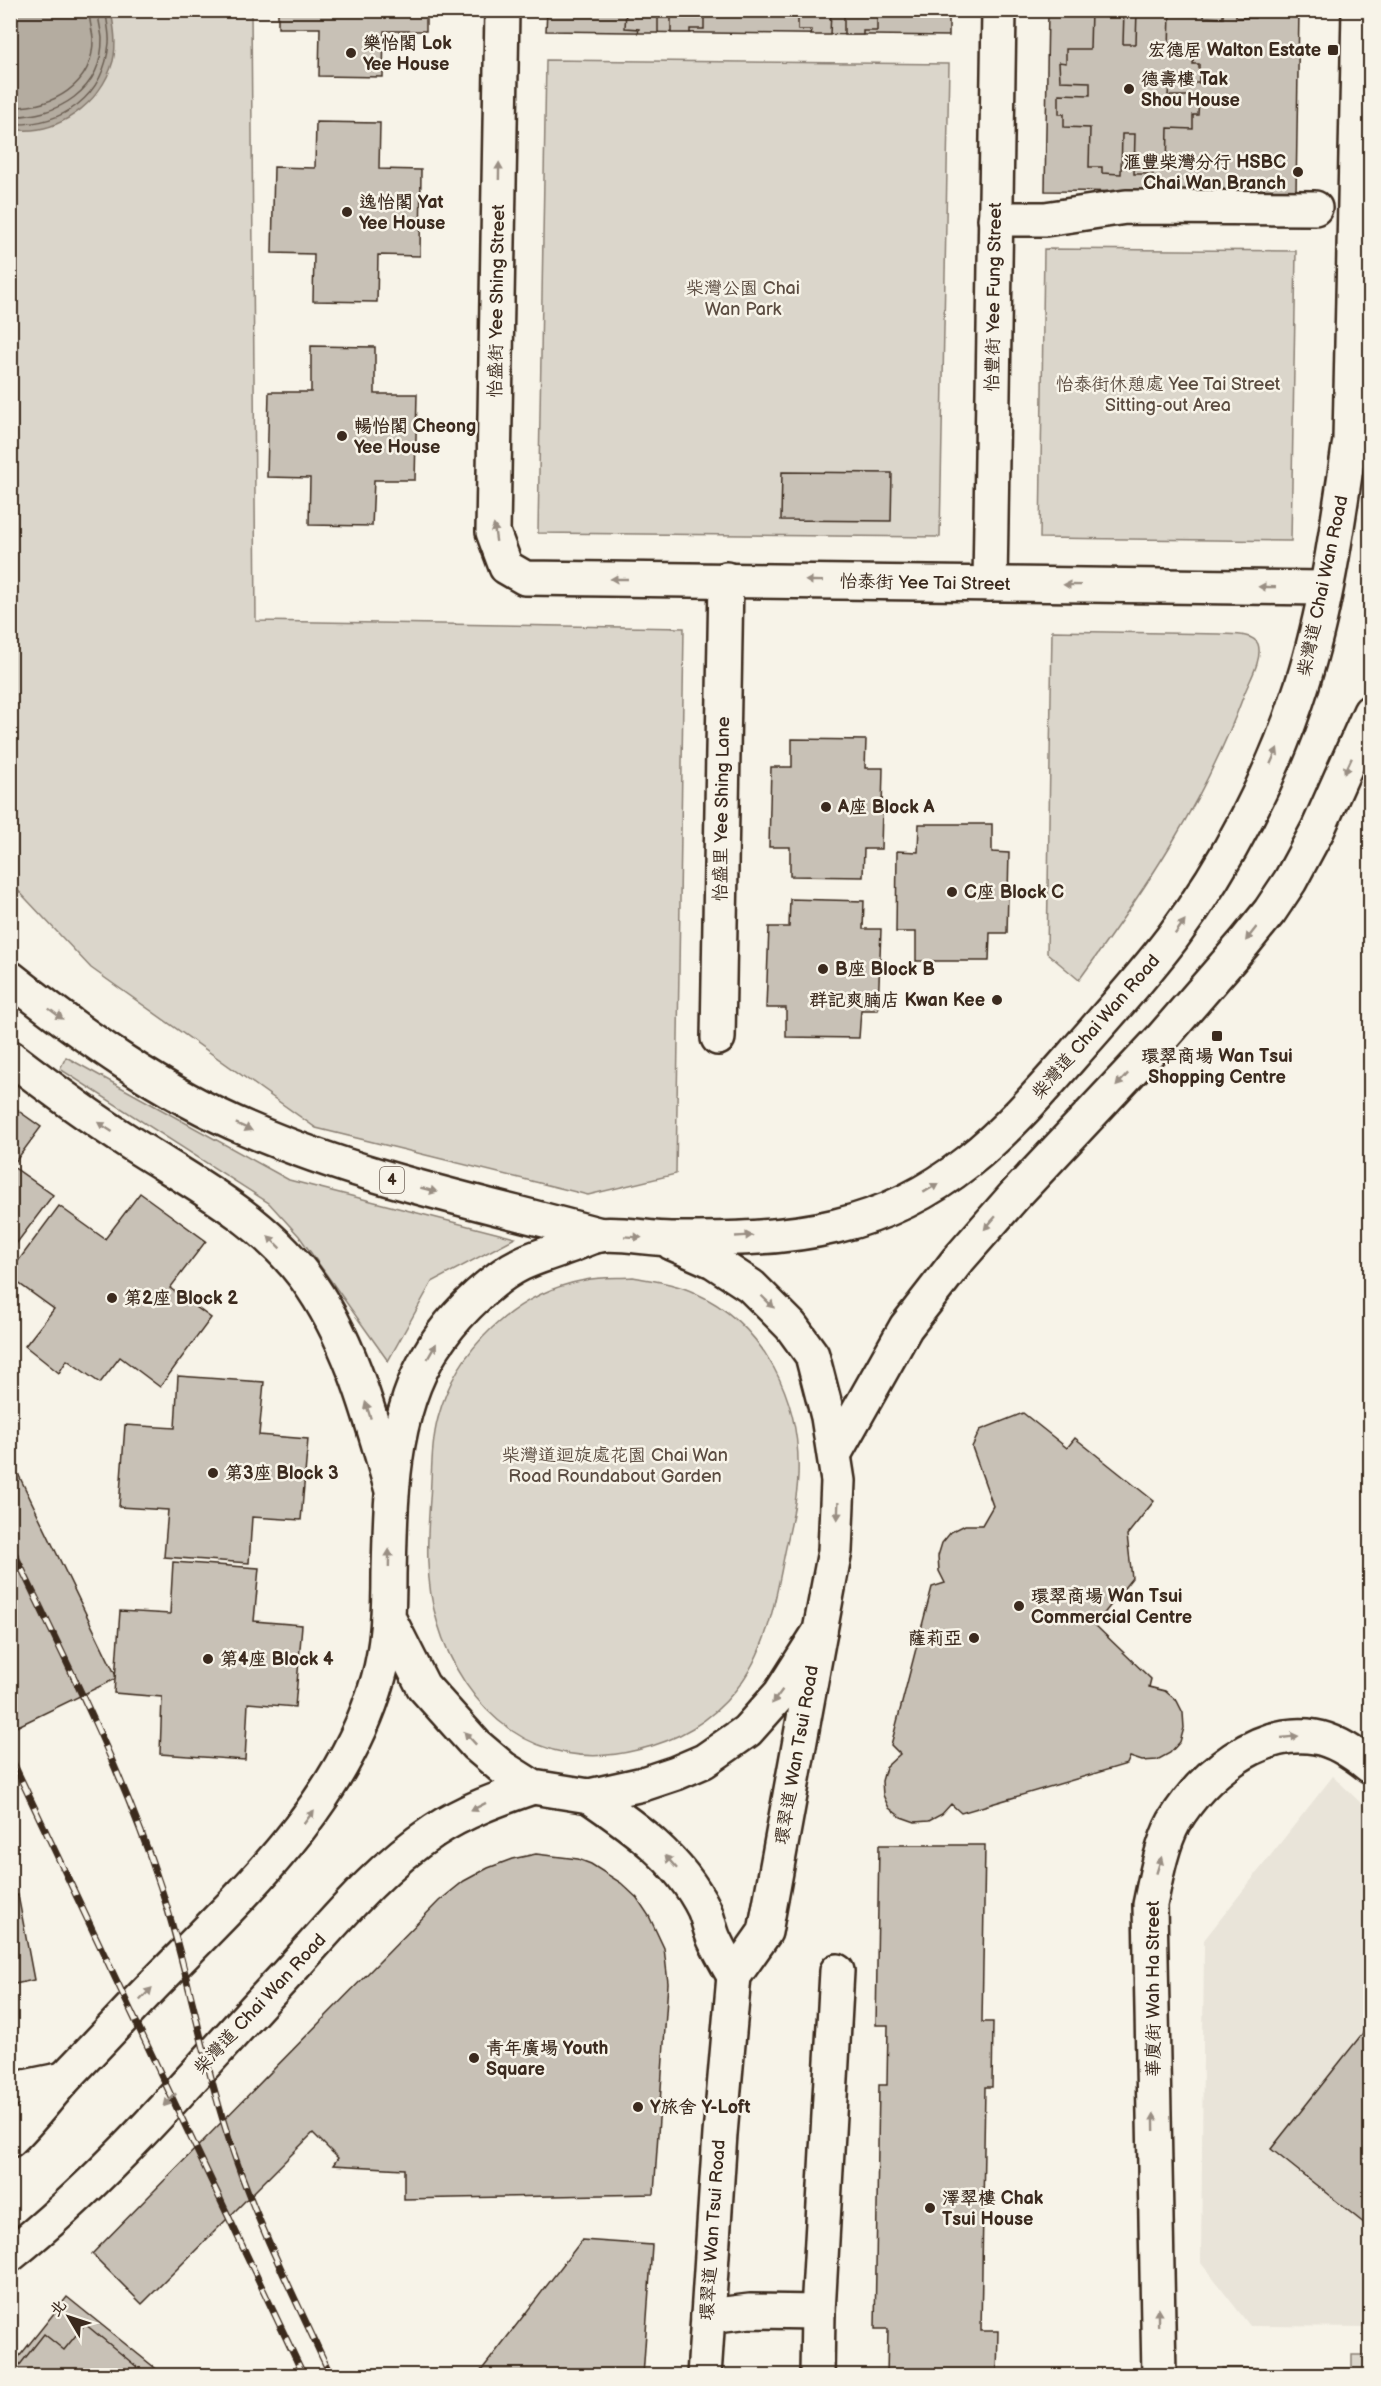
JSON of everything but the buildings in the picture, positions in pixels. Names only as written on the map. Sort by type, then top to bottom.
[{"type":"main road","name":"怡盛街 Yee Shing Street","points":[[502,10],[493,532],[506,567],[525,578]]},
{"type":"main road","name":"怡豐街 Yee Fung Street","points":[[990,584],[999,10]]},
{"type":"main road","name":"柴灣道 Chai Wan Road","points":[[10,2140],[64,2079],[272,1862],[310,1816],[350,1755],[379,1678],[388,1617],[391,1487],[396,1449],[407,1407],[422,1369],[440,1337],[470,1302],[519,1264],[601,1235],[665,1239],[796,1233],[839,1226],[884,1211],[920,1194],[957,1172],[1021,1114],[1146,971],[1201,896],[1231,846],[1269,768],[1303,683],[1340,509],[1360,441],[1359,10]]},
{"type":"main road","points":[[995,219],[1126,217],[1315,208]]},
{"type":"main road","name":"怡泰街 Yee Tai Street","points":[[525,578],[1325,588]]},
{"type":"main road","name":"怡盛里 Yee Shing Lane","points":[[718,1038],[726,579]]},
{"type":"main road","points":[[835,1453],[906,1327],[958,1260],[1168,1030],[1270,910],[1290,881],[1318,829],[1371,712]]},
{"type":"main road","name":"4","points":[[10,978],[82,1033],[191,1102],[246,1129],[345,1166],[601,1235]]},
{"type":"main road","points":[[10,1057],[102,1125],[233,1208],[284,1252],[305,1277],[321,1302],[354,1369],[391,1487]]},
{"type":"main road","name":"柴灣道 Chai Wan Road","points":[[388,1617],[423,1686],[476,1745],[503,1768],[533,1787],[589,1796],[642,1784],[676,1773],[704,1761],[747,1731],[780,1694],[820,1630],[835,1551],[838,1481],[835,1453],[812,1355],[791,1326],[751,1286],[713,1261],[665,1239]]},
{"type":"main road","name":"環翠道 Wan Tsui Road","points":[[704,2376],[720,2134],[734,1976],[765,1932],[820,1630]]},
{"type":"main road","name":"華廈街 Wah Ha Street","points":[[1159,2376],[1150,1905],[1157,1870],[1173,1823],[1196,1793],[1222,1767],[1250,1748],[1288,1735],[1317,1737],[1362,1760]]},
{"type":"main road","name":"柴灣道 Chai Wan Road","points":[[10,2254],[49,2224],[106,2169],[381,1874],[433,1831],[483,1804],[533,1787]]},
{"type":"main road","points":[[589,1796],[630,1824],[674,1864],[705,1910],[713,1938],[734,1976]]},
{"type":"main road","points":[[817,2376],[818,2312],[837,1971]]},
{"type":"main road","points":[[10,2090],[64,2079]]},
{"type":"main road","points":[[708,2316],[750,2311],[818,2312]]},
{"type":"shaded area","points":[[1333,1776],[1370,1812],[1370,2327],[1250,2326],[1201,2263],[1204,1940]]},
{"type":"green space","points":[[11,11],[251,11],[256,621],[684,628],[676,1174],[588,1195],[316,1128],[91,968],[11,883]]},
{"type":"green space","name":"柴灣公園 Chai Wan Park","points":[[546,60],[949,64],[940,537],[538,533]]},
{"type":"green space","name":"怡泰街休憩處 Yee Tai Street Sitting-out Area","points":[[1044,249],[1296,251],[1291,541],[1040,538]]},
{"type":"green space","points":[[1052,631],[1247,636],[1255,640],[1259,650],[1255,669],[1229,732],[1193,807],[1151,877],[1079,980],[1047,953]]},
{"type":"green space","points":[[66,1057],[289,1180],[515,1238],[432,1282],[388,1361],[299,1236],[269,1203],[60,1069]]},
{"type":"green space","name":"柴灣道迴旋處花園 Chai Wan Road Roundabout Garden","points":[[633,1277],[671,1284],[693,1292],[718,1306],[759,1344],[774,1368],[793,1420],[797,1448],[796,1497],[768,1627],[754,1661],[735,1691],[715,1712],[679,1736],[637,1750],[601,1755],[568,1753],[538,1745],[510,1730],[486,1709],[466,1684],[449,1654],[437,1621],[430,1591],[428,1530],[434,1438],[447,1393],[459,1369],[474,1347],[512,1311],[535,1297],[559,1287],[591,1279]]},
{"type":"green space","points":[[1352,2355],[1370,2355],[1370,2375],[1223,2375],[1223,2368],[1352,2368]]},
{"type":"water","points":[[11,10],[111,11],[115,48],[107,77],[87,104],[60,122],[44,128],[11,129]]},
{"type":"railway","points":[[10,1544],[90,1712],[145,1841],[171,1919],[215,2092],[236,2160],[269,2242],[331,2376]]},
{"type":"railway","points":[[10,1756],[304,2376]]},
{"type":"place","name":"宏德居 Walton Estate","points":[[1333,50]]},
{"type":"place","name":"樂怡閣 Lok Yee House","points":[[351,53]]},
{"type":"place","name":"德壽樓 Tak Shou House","points":[[1129,89]]},
{"type":"place","name":"滙豐柴灣分行 HSBC Chai Wan Branch","points":[[1298,172]]},
{"type":"place","name":"逸怡閣 Yat Yee House","points":[[347,212]]},
{"type":"place","name":"暢怡閣 Cheong Yee House","points":[[342,436]]},
{"type":"place","name":"A座 Block A","points":[[826,807]]},
{"type":"place","name":"C座 Block C","points":[[952,892]]},
{"type":"place","name":"B座 Block B","points":[[823,969]]},
{"type":"place","name":"群記爽腩店 Kwan Kee","points":[[997,1000]]},
{"type":"place","name":"環翠商場 Wan Tsui Shopping Centre","points":[[1217,1036]]},
{"type":"place","name":"第2座 Block 2","points":[[112,1298]]},
{"type":"place","name":"第3座 Block 3","points":[[213,1473]]},
{"type":"place","name":"環翠商場 Wan Tsui Commercial Centre","points":[[1019,1606]]},
{"type":"place","name":"薩莉亞","points":[[974,1638]]},
{"type":"place","name":"第4座 Block 4","points":[[208,1659]]},
{"type":"place","name":"青年廣場 Youth Square","points":[[474,2058]]},
{"type":"place","name":"Y旅舍 Y-Loft","points":[[638,2107]]},
{"type":"place","name":"澤翠樓 Chak Tsui House","points":[[930,2208]]}]
